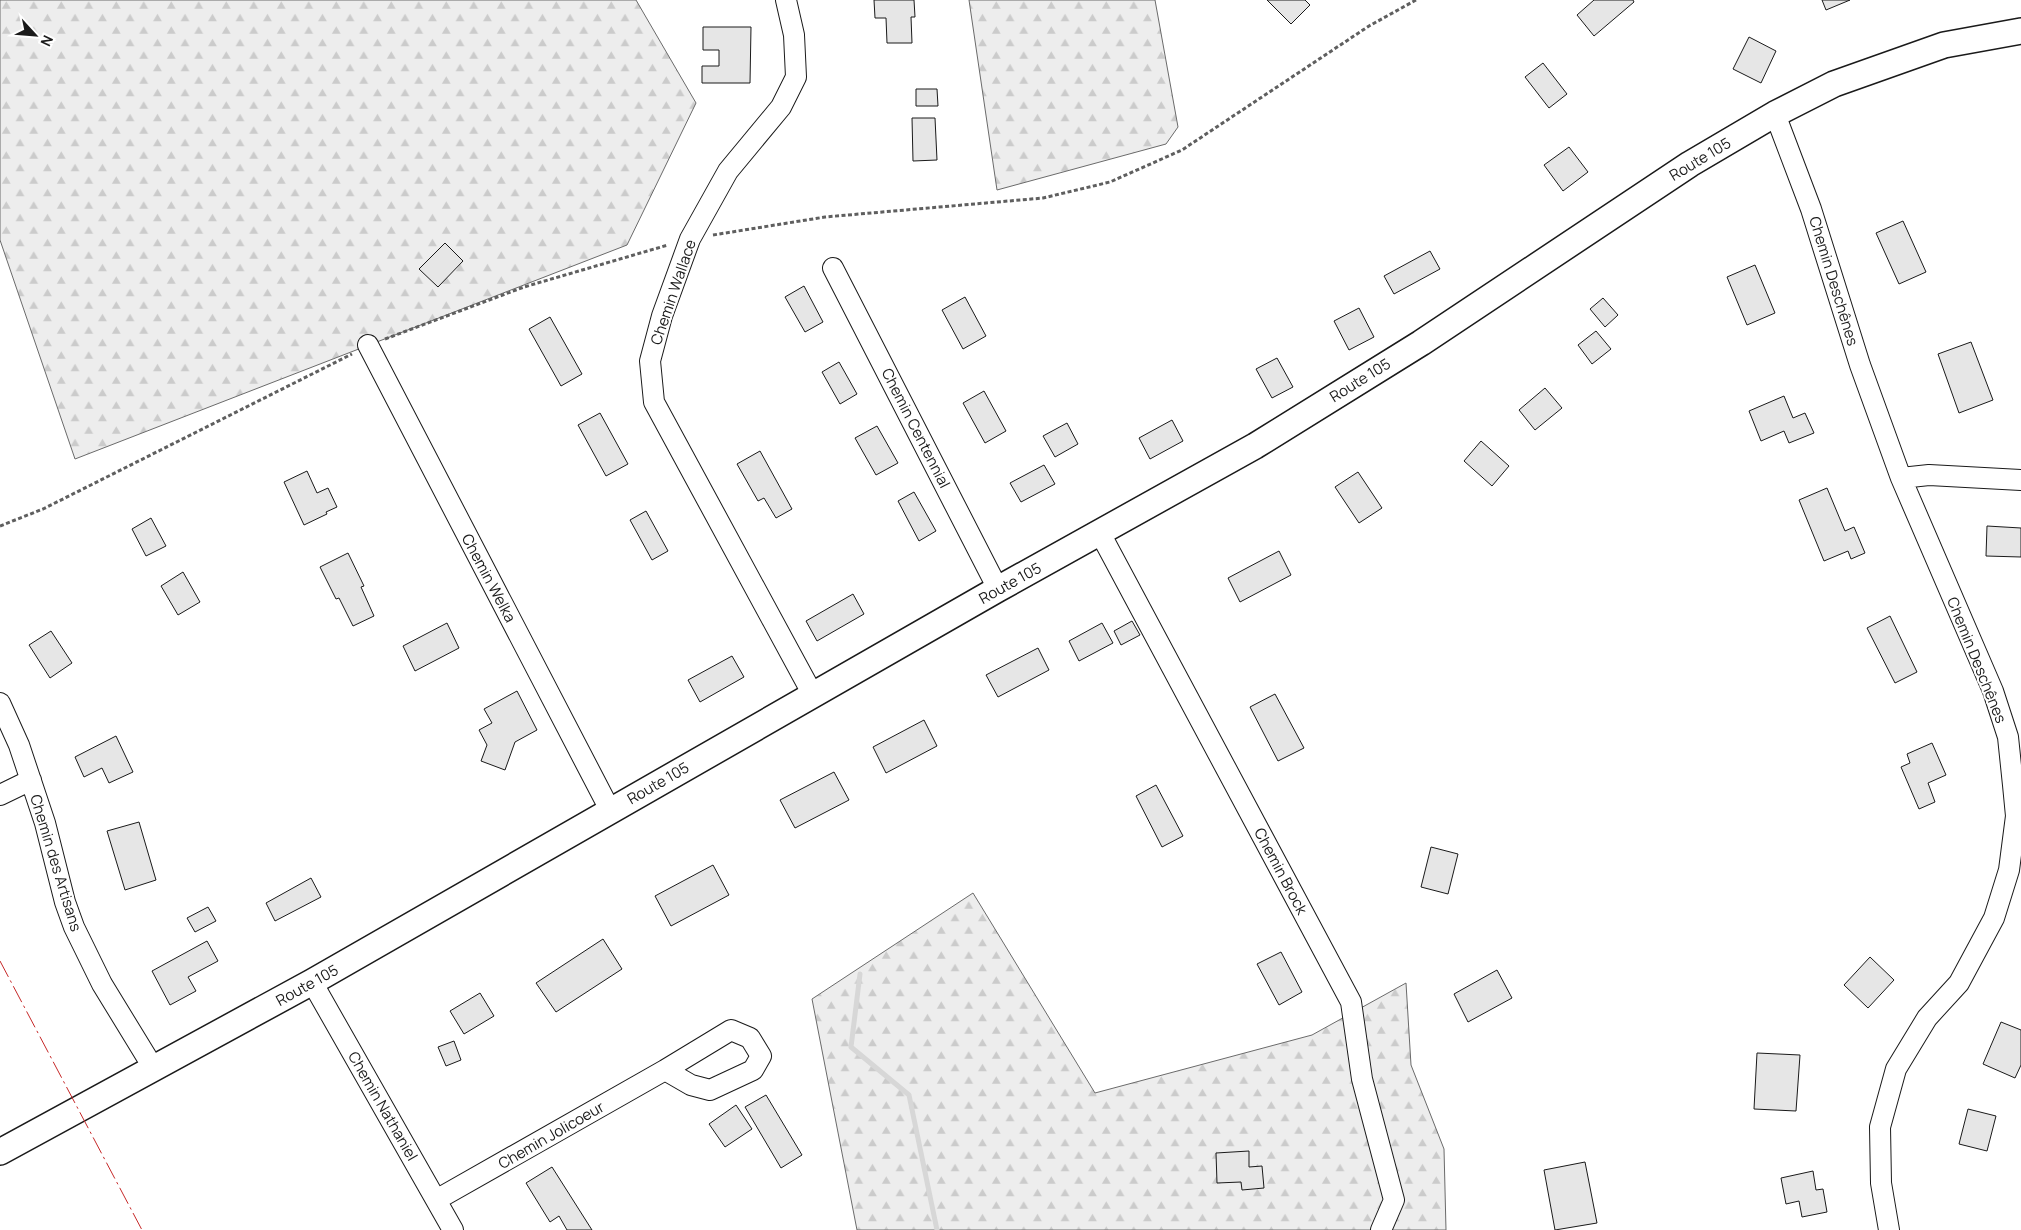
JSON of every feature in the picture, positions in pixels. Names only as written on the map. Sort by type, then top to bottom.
[{"type":"main road","name":"Route 105","points":[[0,1152],[312,982],[998,589],[1255,446],[1421,343],[1690,164],[1775,114],[1834,84],[1944,45],[2021,31]]},
{"type":"street","name":"Chemin Wallace","points":[[786,0],[794,35],[796,77],[781,107],[728,171],[690,239],[662,316],[650,361],[654,402],[813,695]]},
{"type":"street","name":"Chemin Deschênes","points":[[1775,114],[1812,209],[1860,364],[1900,478],[1993,691],[2008,737],[2016,816],[2009,870],[1994,918],[1959,983],[1927,1018],[1896,1069],[1880,1127],[1881,1183],[1888,1230]]},
{"type":"street","name":"Chemin Centennial","points":[[833,268],[998,589]]},
{"type":"street","name":"Chemin Welka","points":[[368,345],[610,810]]},
{"type":"street","points":[[1900,478],[1929,475],[2021,480]]},
{"type":"street","name":"Chemin Brock","points":[[1100,533],[1351,1002],[1362,1079],[1394,1200],[1381,1230]]},
{"type":"street","name":"Chemin des Artisans","points":[[0,703],[11,725],[31,780],[45,823],[65,902],[74,927],[102,984],[154,1068]]},
{"type":"street","points":[[0,795],[31,780]]},
{"type":"street","name":"Chemin Nathaniel","points":[[312,982],[453,1230]]},
{"type":"street","name":"Chemin Jolicoeur","points":[[436,1200],[665,1070]]},
{"type":"path","points":[[0,526],[43,509],[368,345],[524,287],[690,239],[826,217],[1043,198],[1110,182],[1182,150],[1369,26],[1416,0]]},
{"type":"green space","points":[[0,0],[636,0],[696,103],[627,245],[75,459],[0,240]]},
{"type":"green space","points":[[969,0],[1155,0],[1178,127],[1166,144],[997,190]]},
{"type":"green space","points":[[973,893],[1095,1093],[1312,1035],[1406,983],[1411,1065],[1444,1149],[1446,1230],[857,1230],[812,999]]},
{"type":"building","points":[[874,0],[914,0],[915,17],[911,17],[912,43],[887,43],[886,18],[875,18]]},
{"type":"building","points":[[1267,0],[1305,0],[1310,5],[1291,24]]},
{"type":"building","points":[[1594,0],[1633,0],[1634,2],[1594,36],[1577,15]]},
{"type":"building","points":[[1822,0],[1850,0],[1826,10]]},
{"type":"building","points":[[703,27],[751,27],[750,83],[702,83],[702,66],[719,66],[719,50],[703,50]]},
{"type":"building","points":[[1749,37],[1776,51],[1761,83],[1733,69]]},
{"type":"building","points":[[1543,63],[1567,94],[1549,108],[1525,77]]},
{"type":"building","points":[[916,89],[937,89],[938,106],[916,106]]},
{"type":"building","points":[[912,118],[935,118],[937,160],[913,161]]},
{"type":"building","points":[[1569,147],[1588,172],[1563,191],[1544,165]]},
{"type":"building","points":[[1903,221],[1926,272],[1899,284],[1876,233]]},
{"type":"building","points":[[445,243],[463,261],[438,287],[419,269]]},
{"type":"building","points":[[1430,251],[1440,269],[1394,294],[1384,276]]},
{"type":"building","points":[[1755,265],[1775,313],[1747,325],[1727,277]]},
{"type":"building","points":[[804,286],[823,322],[805,332],[785,297]]},
{"type":"building","points":[[965,297],[986,336],[963,349],[942,310]]},
{"type":"building","points":[[1603,298],[1618,315],[1605,327],[1590,309]]},
{"type":"building","points":[[1359,308],[1374,337],[1349,350],[1334,321]]},
{"type":"building","points":[[550,317],[582,374],[561,386],[529,329]]},
{"type":"building","points":[[1596,331],[1611,349],[1592,364],[1578,345]]},
{"type":"building","points":[[1971,342],[1993,400],[1959,413],[1938,354]]},
{"type":"building","points":[[1277,358],[1293,387],[1272,398],[1256,369]]},
{"type":"building","points":[[839,362],[857,394],[840,404],[822,372]]},
{"type":"building","points":[[1545,388],[1562,408],[1535,430],[1519,410]]},
{"type":"building","points":[[984,391],[1006,431],[985,443],[963,403]]},
{"type":"building","points":[[1784,396],[1793,418],[1805,413],[1814,433],[1789,443],[1784,431],[1761,441],[1749,411]]},
{"type":"building","points":[[600,413],[628,464],[606,476],[578,425]]},
{"type":"building","points":[[1172,420],[1183,441],[1150,459],[1139,438]]},
{"type":"building","points":[[1067,423],[1078,444],[1055,457],[1043,436]]},
{"type":"building","points":[[877,426],[898,463],[876,475],[855,438]]},
{"type":"building","points":[[1481,441],[1509,466],[1492,486],[1464,461]]},
{"type":"building","points":[[760,451],[792,509],[776,518],[764,498],[758,501],[737,464]]},
{"type":"building","points":[[1044,465],[1055,484],[1021,502],[1010,483]]},
{"type":"building","points":[[307,471],[317,493],[328,488],[337,507],[304,525],[284,482]]},
{"type":"building","points":[[1358,472],[1382,508],[1359,523],[1335,487]]},
{"type":"building","points":[[1827,488],[1845,531],[1854,527],[1865,553],[1851,559],[1848,551],[1824,561],[1799,500]]},
{"type":"building","points":[[914,492],[936,531],[919,541],[898,501]]},
{"type":"building","points":[[646,511],[668,551],[652,560],[630,520]]},
{"type":"building","points":[[151,518],[166,546],[146,556],[132,529]]},
{"type":"building","points":[[1987,526],[2021,528],[2021,557],[1986,556]]},
{"type":"building","points":[[1279,551],[1291,575],[1240,602],[1228,578]]},
{"type":"building","points":[[348,553],[364,586],[361,587],[374,616],[353,626],[339,598],[336,599],[320,567]]},
{"type":"building","points":[[183,572],[200,602],[178,615],[161,586]]},
{"type":"building","points":[[853,594],[864,614],[817,641],[806,621]]},
{"type":"building","points":[[1890,616],[1917,672],[1895,683],[1867,628]]},
{"type":"building","points":[[1132,621],[1140,635],[1121,645],[1114,631]]},
{"type":"building","points":[[447,623],[459,648],[415,671],[403,646]]},
{"type":"building","points":[[1102,623],[1113,643],[1079,661],[1069,641]]},
{"type":"building","points":[[51,631],[72,663],[50,678],[29,645]]},
{"type":"building","points":[[1038,648],[1049,670],[998,697],[986,675]]},
{"type":"building","points":[[732,656],[744,677],[700,702],[688,680]]},
{"type":"building","points":[[517,691],[537,730],[515,742],[505,770],[481,761],[487,745],[479,730],[492,723],[484,709]]},
{"type":"building","points":[[1275,694],[1304,748],[1278,761],[1250,707]]},
{"type":"building","points":[[924,720],[937,746],[886,773],[873,747]]},
{"type":"building","points":[[116,736],[133,772],[109,783],[102,768],[84,777],[75,757]]},
{"type":"building","points":[[1932,743],[1946,775],[1928,783],[1935,802],[1919,809],[1901,767],[1910,763],[1907,754]]},
{"type":"building","points":[[834,772],[849,800],[795,828],[780,800]]},
{"type":"building","points":[[1156,785],[1183,836],[1162,847],[1136,796]]},
{"type":"building","points":[[139,822],[156,880],[125,890],[107,831]]},
{"type":"building","points":[[1431,847],[1458,854],[1448,894],[1421,887]]},
{"type":"building","points":[[713,865],[729,895],[671,926],[655,896]]},
{"type":"building","points":[[311,878],[321,897],[275,921],[266,903]]},
{"type":"building","points":[[208,907],[216,921],[195,932],[187,918]]},
{"type":"building","points":[[603,939],[622,969],[556,1012],[536,983]]},
{"type":"building","points":[[207,941],[218,961],[188,977],[196,991],[170,1005],[152,971]]},
{"type":"building","points":[[1281,952],[1302,992],[1279,1005],[1257,964]]},
{"type":"building","points":[[1870,957],[1894,980],[1868,1008],[1844,985]]},
{"type":"building","points":[[1497,970],[1512,998],[1468,1022],[1454,994]]},
{"type":"building","points":[[480,993],[494,1016],[464,1034],[450,1011]]},
{"type":"building","points":[[2001,1022],[2021,1030],[2021,1065],[2015,1078],[1983,1064]]},
{"type":"building","points":[[454,1041],[461,1060],[446,1066],[438,1047]]},
{"type":"building","points":[[1757,1053],[1800,1055],[1796,1111],[1754,1109]]},
{"type":"building","points":[[766,1095],[802,1155],[781,1168],[745,1107]]},
{"type":"building","points":[[736,1105],[752,1129],[725,1147],[709,1124]]},
{"type":"building","points":[[1968,1109],[1996,1116],[1987,1151],[1959,1144]]},
{"type":"building","points":[[1249,1151],[1249,1167],[1262,1166],[1264,1188],[1242,1190],[1241,1182],[1217,1183],[1216,1153]]},
{"type":"building","points":[[1585,1162],[1597,1223],[1555,1230],[1544,1170]]},
{"type":"building","points":[[552,1167],[592,1230],[567,1230],[559,1216],[550,1222],[526,1183]]},
{"type":"building","points":[[1813,1171],[1816,1190],[1823,1189],[1827,1212],[1802,1217],[1799,1201],[1786,1204],[1781,1178]]},
{"type":"waterway","points":[[860,974],[851,1047],[909,1095],[937,1230]]},
{"type":"power","points":[[0,961],[142,1230]]}]
